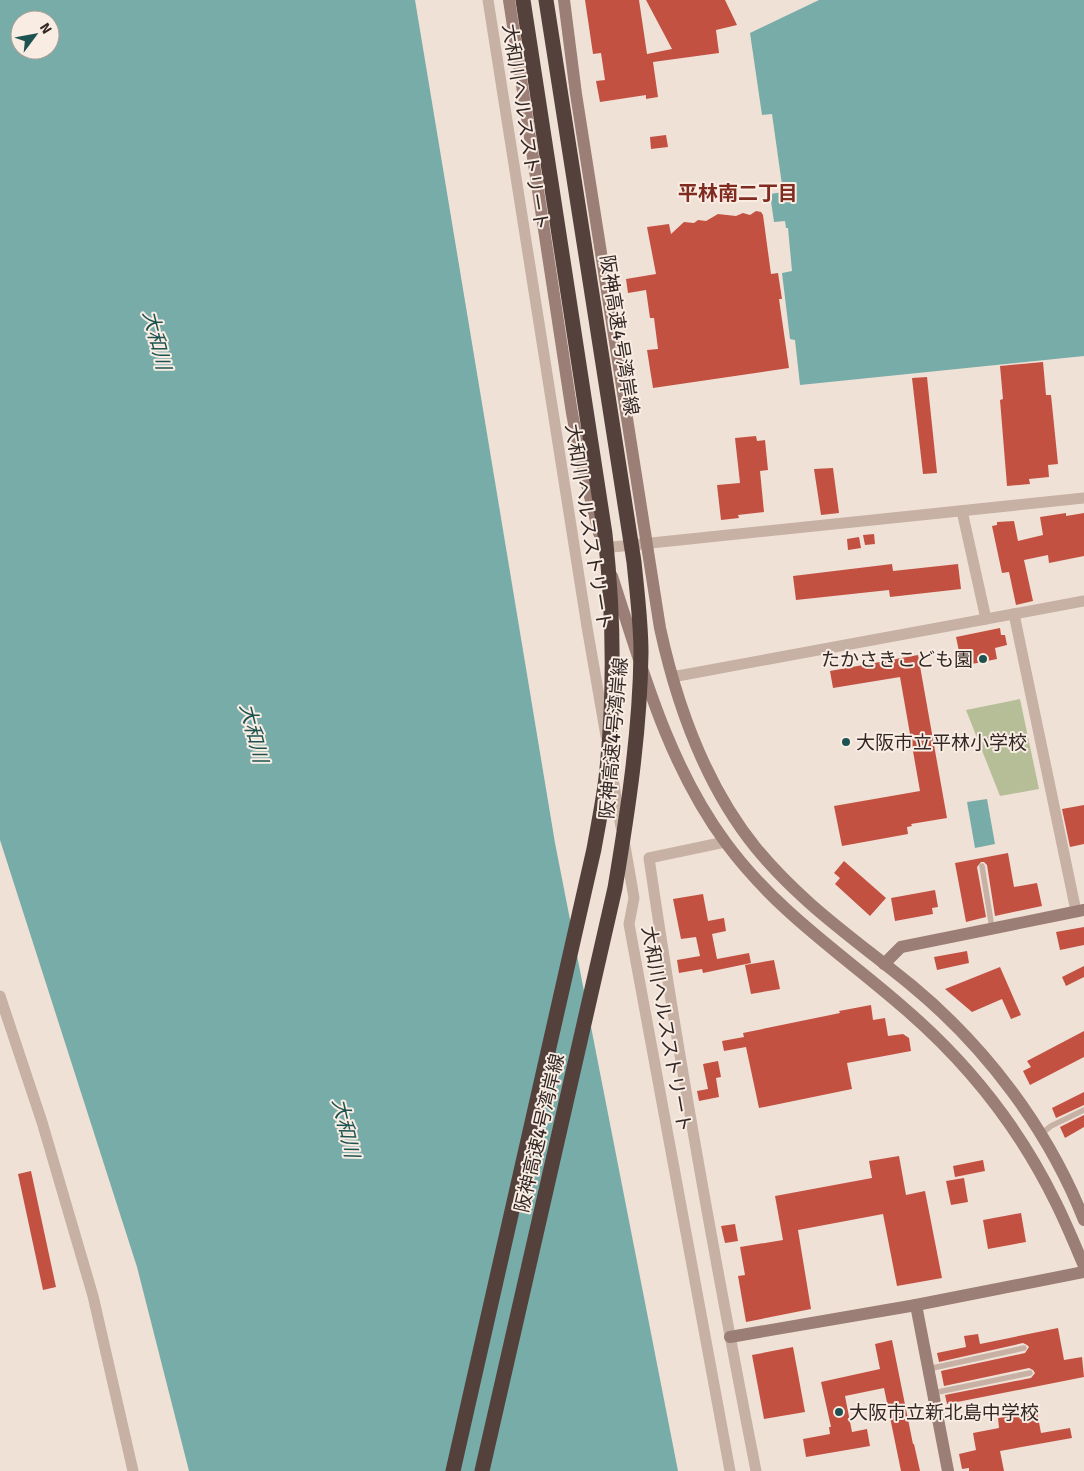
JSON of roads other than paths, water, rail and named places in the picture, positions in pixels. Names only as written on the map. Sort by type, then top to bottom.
[{"type":"highway","name":"阪神高速4号湾岸線","points":[[453,1471],[594,849],[606,779],[611,724],[613,638],[611,592],[605,534],[523,0]]},
{"type":"highway","name":"阪神高速4号湾岸線","points":[[482,1471],[616,888],[630,798],[640,692],[641,651],[634,562],[546,0]]},
{"type":"street","name":"大和川ヘルスストリート","points":[[488,0],[584,608],[634,898],[629,924],[730,1471]]},
{"type":"street","points":[[510,0],[572,413],[591,503],[653,701],[690,786],[725,842],[748,871],[793,917],[905,1008],[951,1052],[975,1079],[1040,1172],[1084,1266]]},
{"type":"street","points":[[564,0],[576,94],[660,628],[672,677],[696,746],[713,782],[734,817],[755,847],[779,875],[804,900],[943,1014],[978,1050],[1024,1108],[1041,1134],[1060,1165],[1084,1220]]},
{"type":"street","points":[[604,548],[1084,498]]},
{"type":"street","points":[[962,511],[986,619]]},
{"type":"street","points":[[672,677],[1084,601]]},
{"type":"street","points":[[884,964],[901,947],[1080,910],[1014,614]]},
{"type":"street","points":[[725,842],[649,858],[668,986],[730,1337],[756,1471]]},
{"type":"street","points":[[0,996],[42,1122],[93,1296],[133,1471]]},
{"type":"street","points":[[730,1337],[916,1305],[1084,1272]]},
{"type":"street","points":[[916,1305],[948,1471]]},
{"type":"lane","points":[[982,866],[992,928]]},
{"type":"lane","points":[[1041,1134],[1051,1126],[1084,1110]]},
{"type":"lane","points":[[928,1369],[1024,1348]]},
{"type":"lane","points":[[933,1393],[1030,1373]]},
{"type":"water","name":"大和川","points":[[0,0],[415,0],[555,843],[678,1471],[189,1471],[137,1267],[0,840]]},
{"type":"water","points":[[819,0],[1084,0],[1084,356],[800,385],[795,340],[790,339],[782,273],[792,271],[788,228],[786,228],[785,221],[774,222],[770,194],[783,192],[772,114],[762,115],[750,33]]},
{"type":"water","points":[[987,799],[995,844],[975,848],[967,802]]},
{"type":"place","name":"たかさきこども園","points":[[983,659]]},
{"type":"place","name":"大阪市立平林小学校","points":[[846,742]]},
{"type":"place","name":"大阪市立新北島中学校","points":[[839,1412]]},
{"type":"district","name":"平林南二丁目","points":[[738,193]]}]
